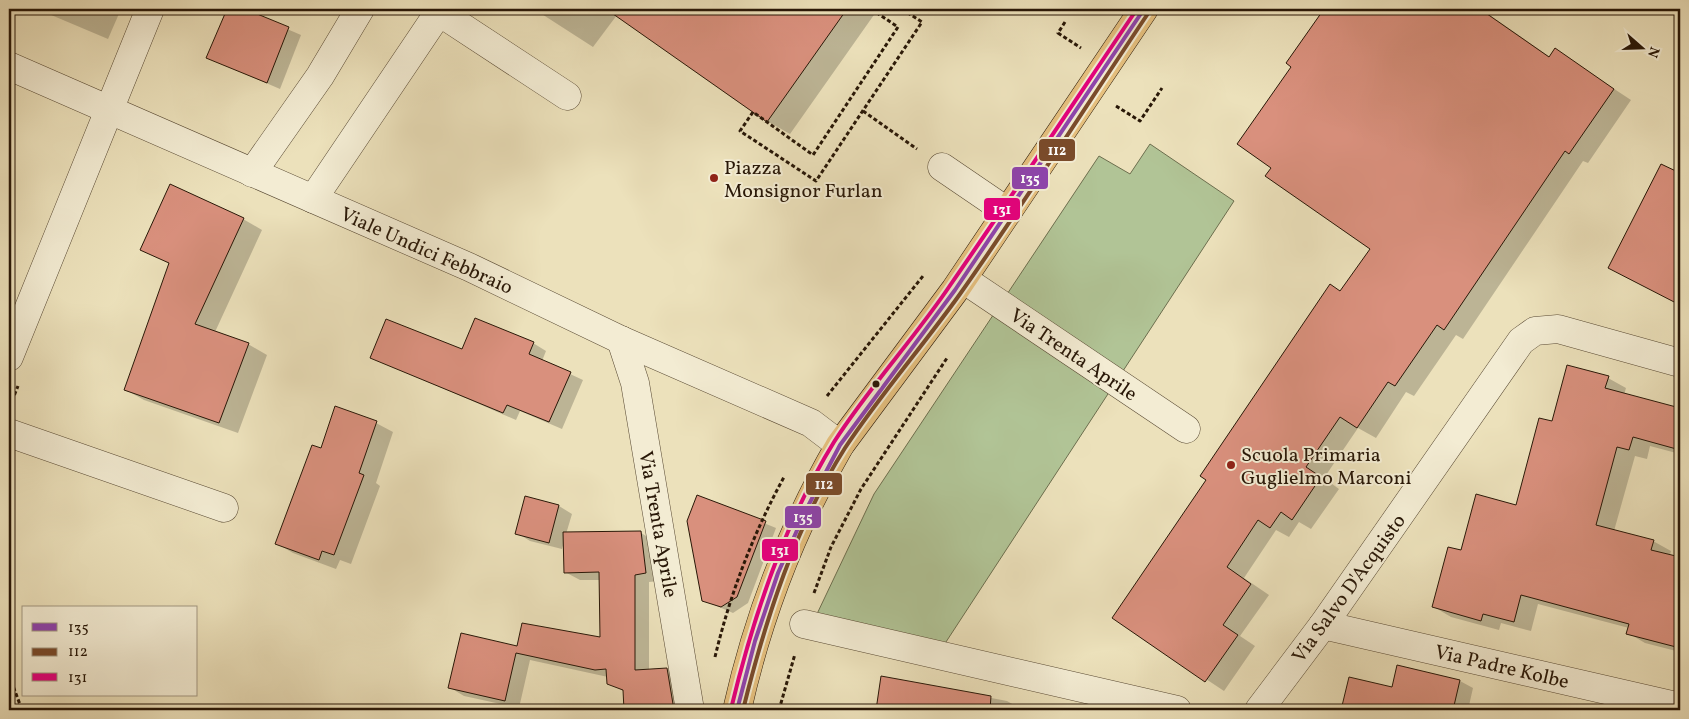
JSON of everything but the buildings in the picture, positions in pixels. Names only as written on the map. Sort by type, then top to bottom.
[{"type":"main road","points":[[737,710],[752,648],[779,567],[814,492],[840,445],[963,279],[1144,9]]},
{"type":"street","points":[[9,357],[150,9]]},
{"type":"street","points":[[252,173],[320,76],[360,9]]},
{"type":"street","points":[[313,199],[436,11],[567,96]]},
{"type":"street","name":"Viale Undici Febbraio","points":[[9,66],[469,267],[621,340],[810,423],[840,445]]},
{"type":"street","points":[[942,167],[1008,212]]},
{"type":"street","name":"Via Trenta Aprile","points":[[963,279],[1186,428]]},
{"type":"street","name":"Via Salvo D'Acquisto","points":[[1259,710],[1323,625],[1521,341],[1535,331],[1558,329],[1680,363]]},
{"type":"street","name":"Via Trenta Aprile","points":[[621,340],[635,383],[690,710]]},
{"type":"street","points":[[9,433],[224,508]]},
{"type":"street","points":[[804,624],[1177,710]]},
{"type":"street","name":"Via Padre Kolbe","points":[[1323,625],[1680,707]]},
{"type":"path","points":[[871,9],[898,27],[813,155],[753,112],[740,131],[816,181],[922,22],[902,9]]},
{"type":"path","points":[[1065,22],[1058,33],[1084,50]]},
{"type":"path","points":[[1114,105],[1140,121],[1162,88]]},
{"type":"path","points":[[862,111],[942,167]]},
{"type":"path","points":[[779,710],[804,624]]},
{"type":"path","points":[[9,675],[22,710]]},
{"type":"green space","points":[[1150,144],[1234,201],[944,645],[816,616],[874,494],[1099,156],[1130,174]]},
{"type":"transit line","name":"131","points":[[731,709],[749,640],[772,571],[785,538],[816,473],[834,442],[862,402],[937,304],[1137,9]]},
{"type":"transit line","name":"135","points":[[737,710],[755,641],[778,573],[807,508],[840,445],[955,290],[1144,9]]},
{"type":"transit line","name":"112","points":[[743,710],[761,643],[784,575],[811,510],[827,478],[858,428],[946,313],[984,259],[1149,12]]},
{"type":"place","name":"Piazza Monsignor Furlan","points":[[714,178]]},
{"type":"place","name":"Scuola Primaria Guglielmo Marconi","points":[[1231,465]]}]
